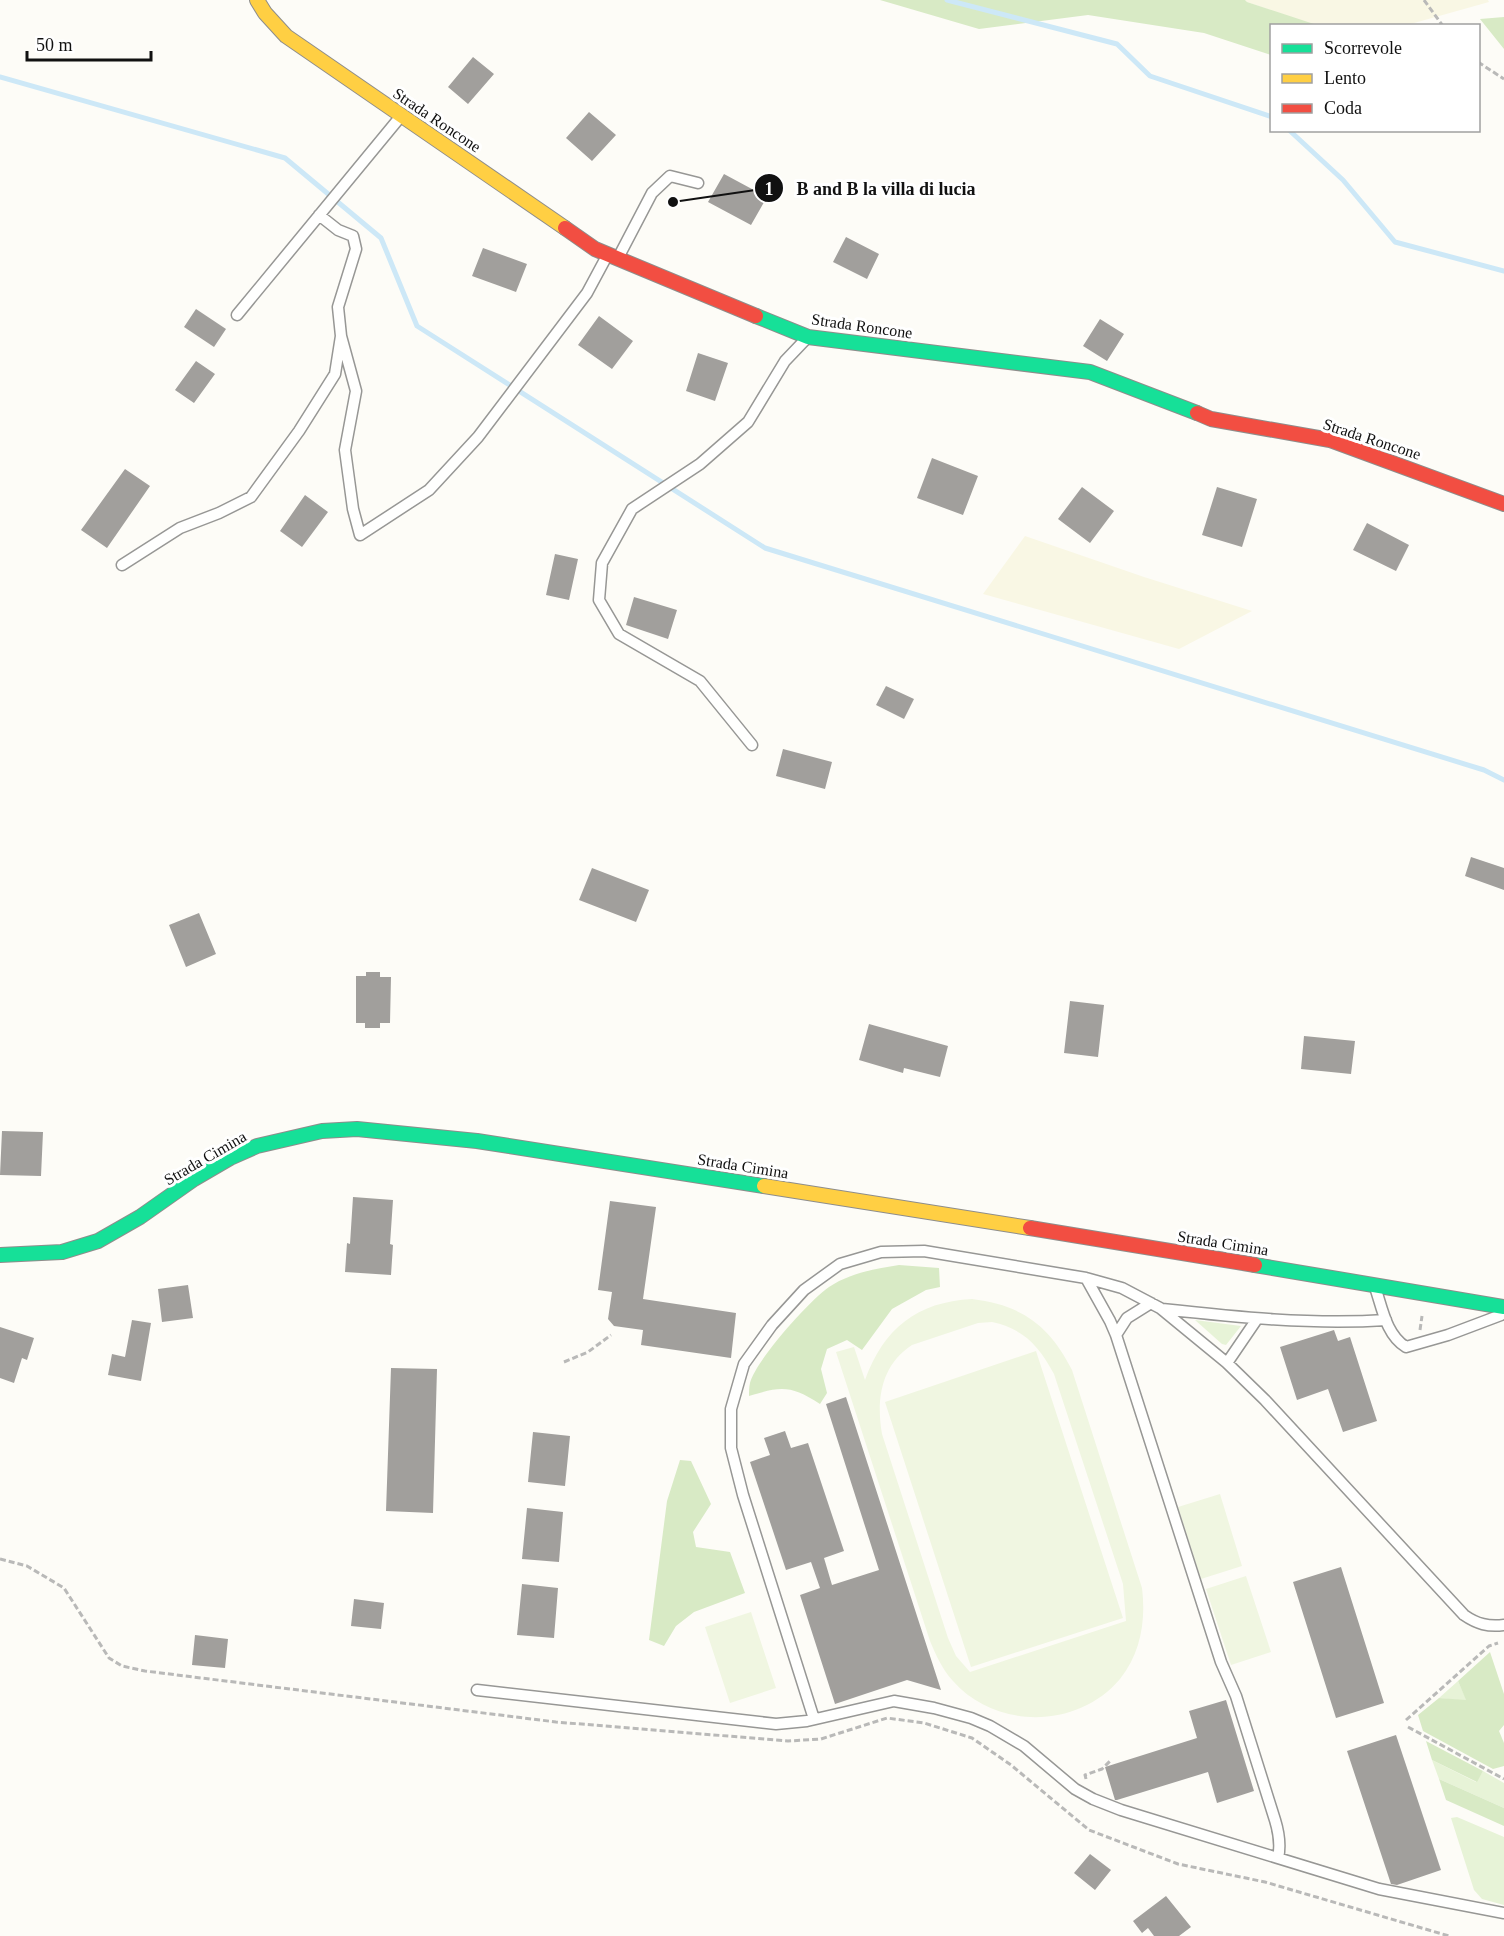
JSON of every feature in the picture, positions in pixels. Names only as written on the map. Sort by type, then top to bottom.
[{"type":"main road","name":"Strada Roncone","points":[[257,0],[265,13],[286,36],[595,249],[808,337],[1090,372],[1211,419],[1330,440],[1504,504]]},
{"type":"main road","name":"Strada Cimina","points":[[0,1256],[62,1252],[98,1241],[140,1217],[230,1158],[257,1146],[322,1131],[357,1129],[477,1141],[1504,1307]]},
{"type":"lane","points":[[237,315],[401,116]]},
{"type":"lane","points":[[319,215],[338,230],[353,236],[356,249],[338,307],[341,336],[356,391],[345,450],[352,509],[360,535],[429,490],[478,437],[587,293],[652,193],[670,176],[698,183]]},
{"type":"lane","points":[[122,565],[180,528],[219,513],[251,496],[299,431],[335,374],[341,336]]},
{"type":"lane","points":[[752,745],[700,681],[619,634],[599,600],[602,563],[633,509],[700,464],[748,422],[785,361],[808,337]]},
{"type":"lane","points":[[814,1719],[743,1495],[731,1448],[731,1409],[744,1364],[772,1325],[804,1290],[840,1264],[881,1252],[924,1251],[1086,1278],[1122,1288],[1155,1306],[1227,1363],[1265,1400],[1464,1615],[1477,1623],[1493,1626],[1504,1625]]},
{"type":"lane","points":[[1086,1278],[1116,1335],[1221,1662],[1236,1696],[1275,1820],[1279,1836],[1278,1858]]},
{"type":"lane","points":[[1375,1285],[1386,1320],[1397,1341],[1406,1347],[1418,1345],[1504,1314]]},
{"type":"lane","points":[[1116,1335],[1126,1318],[1155,1306],[1257,1319],[1332,1322],[1386,1320]]},
{"type":"lane","points":[[1227,1363],[1257,1319]]},
{"type":"lane","points":[[477,1690],[776,1724],[814,1719],[894,1701],[934,1708],[990,1725],[1024,1746],[1075,1789],[1121,1810],[1379,1889],[1504,1913]]},
{"type":"path","points":[[1424,0],[1442,24]]},
{"type":"path","points":[[1480,63],[1504,79]]},
{"type":"path","points":[[1418,1345],[1424,1293]]},
{"type":"path","points":[[564,1362],[588,1352],[611,1335]]},
{"type":"path","points":[[0,1559],[27,1566],[64,1588],[109,1658],[122,1666],[145,1671],[556,1722],[788,1741],[821,1739],[887,1719],[924,1723],[972,1738],[1011,1765],[1089,1830],[1178,1864],[1265,1882],[1449,1936]]},
{"type":"path","points":[[1406,1720],[1489,1646],[1498,1643]]},
{"type":"path","points":[[1408,1727],[1504,1779]]},
{"type":"path","points":[[1093,1799],[1085,1775],[1102,1769],[1110,1761]]},
{"type":"shaded area","points":[[1245,0],[1488,0],[1489,2],[1411,24],[1311,24]]},
{"type":"shaded area","points":[[1025,536],[1252,611],[1179,649],[983,594]]},
{"type":"green space","points":[[880,0],[1245,0],[1314,24],[1270,24],[1270,55],[1204,33],[1088,15],[979,29]]},
{"type":"green space","points":[[1504,17],[1504,49],[1480,19]]},
{"type":"green space","points":[[899,1265],[939,1268],[940,1287],[926,1290],[892,1309],[862,1350],[847,1340],[827,1349],[821,1369],[827,1393],[820,1404],[801,1393],[786,1389],[770,1390],[749,1396],[750,1383],[762,1360],[797,1317],[820,1294],[837,1282],[854,1275]]},
{"type":"green space","points":[[972,1299],[1006,1306],[1032,1320],[1054,1341],[1072,1370],[1142,1588],[1143,1612],[1140,1636],[1127,1669],[1103,1695],[1082,1707],[1060,1715],[1037,1717],[1014,1715],[991,1708],[971,1697],[953,1681],[942,1667],[930,1641],[836,1352],[854,1347],[865,1380],[882,1346],[905,1321],[919,1312],[952,1301]],"holes":[[[992,1322],[1003,1325],[1029,1340],[1054,1374],[1123,1584],[1126,1621],[970,1672],[956,1656],[948,1638],[882,1434],[881,1396],[883,1384],[893,1363],[912,1345],[978,1323]]]},
{"type":"green space","points":[[1195,1320],[1241,1326],[1226,1345]]},
{"type":"green space","points":[[1036,1351],[1123,1618],[971,1667],[885,1402]]},
{"type":"green space","points":[[680,1460],[691,1461],[711,1504],[693,1532],[696,1547],[730,1552],[745,1593],[694,1612],[676,1626],[664,1646],[649,1640],[667,1501]]},
{"type":"green space","points":[[1220,1494],[1242,1566],[1201,1579],[1178,1507]]},
{"type":"green space","points":[[1246,1576],[1271,1652],[1231,1665],[1206,1589]]},
{"type":"green space","points":[[751,1612],[776,1688],[730,1703],[705,1627]]},
{"type":"green space","points":[[1490,1652],[1504,1694],[1504,1725],[1499,1731],[1504,1743],[1504,1766],[1493,1769],[1423,1731],[1418,1715],[1439,1698],[1466,1700],[1458,1681]]},
{"type":"green space","points":[[1458,1681],[1467,1701],[1439,1698]]},
{"type":"green space","points":[[1426,1741],[1483,1771],[1477,1782],[1432,1760]]},
{"type":"green space","points":[[1432,1760],[1476,1782],[1483,1771],[1504,1783],[1504,1808],[1439,1779]]},
{"type":"green space","points":[[1439,1779],[1504,1808],[1504,1826],[1446,1800]]},
{"type":"green space","points":[[1457,1817],[1504,1837],[1504,1905],[1482,1899],[1474,1890],[1451,1818]]},
{"type":"building","points":[[473,57],[494,74],[468,104],[448,87]]},
{"type":"building","points":[[589,112],[616,135],[592,161],[566,138]]},
{"type":"building","points":[[724,174],[767,197],[751,225],[708,202]]},
{"type":"building","points":[[846,237],[879,254],[867,279],[833,262]]},
{"type":"building","points":[[483,248],[527,264],[516,292],[472,276]]},
{"type":"building","points":[[196,309],[226,329],[214,347],[184,327]]},
{"type":"building","points":[[599,316],[633,341],[612,369],[578,345]]},
{"type":"building","points":[[1100,319],[1124,334],[1107,361],[1083,346]]},
{"type":"building","points":[[698,353],[728,363],[715,401],[686,391]]},
{"type":"building","points":[[196,361],[215,374],[194,403],[175,390]]},
{"type":"building","points":[[932,458],[978,476],[963,515],[917,498]]},
{"type":"building","points":[[125,469],[150,486],[107,548],[81,530]]},
{"type":"building","points":[[1082,487],[1114,511],[1090,543],[1058,519]]},
{"type":"building","points":[[1217,487],[1257,499],[1242,547],[1202,535]]},
{"type":"building","points":[[305,495],[328,512],[302,547],[280,531]]},
{"type":"building","points":[[1367,523],[1409,545],[1396,571],[1353,550]]},
{"type":"building","points":[[555,554],[578,559],[569,600],[546,595]]},
{"type":"building","points":[[634,597],[677,610],[668,639],[626,625]]},
{"type":"building","points":[[886,686],[914,699],[904,719],[876,705]]},
{"type":"building","points":[[783,749],[832,762],[825,789],[776,776]]},
{"type":"building","points":[[1471,857],[1504,868],[1504,890],[1465,876]]},
{"type":"building","points":[[592,868],[649,890],[636,922],[579,900]]},
{"type":"building","points":[[199,913],[216,954],[186,967],[169,925]]},
{"type":"building","points":[[366,972],[380,972],[380,977],[391,977],[390,1023],[380,1023],[380,1028],[365,1028],[365,1023],[356,1023],[356,976],[366,976]]},
{"type":"building","points":[[1070,1001],[1104,1005],[1098,1057],[1064,1053]]},
{"type":"building","points":[[869,1024],[948,1046],[940,1077],[904,1068],[903,1073],[859,1060]]},
{"type":"building","points":[[1304,1036],[1355,1041],[1351,1074],[1301,1069]]},
{"type":"building","points":[[2,1131],[43,1132],[41,1176],[0,1175]]},
{"type":"building","points":[[353,1197],[393,1200],[390,1244],[393,1245],[391,1275],[345,1272],[347,1243],[350,1244]]},
{"type":"building","points":[[610,1201],[656,1207],[643,1299],[736,1313],[731,1358],[641,1345],[643,1330],[614,1326],[608,1319],[612,1292],[598,1290]]},
{"type":"building","points":[[188,1285],[193,1318],[162,1322],[158,1289]]},
{"type":"building","points":[[132,1320],[151,1323],[141,1381],[108,1375],[112,1354],[125,1357]]},
{"type":"building","points":[[0,1327],[34,1338],[27,1360],[22,1358],[14,1383],[0,1378]]},
{"type":"building","points":[[1334,1330],[1338,1341],[1350,1337],[1377,1421],[1343,1432],[1328,1389],[1297,1400],[1280,1347]]},
{"type":"building","points":[[391,1368],[437,1369],[433,1513],[386,1511]]},
{"type":"building","points":[[846,1397],[941,1690],[907,1680],[835,1704],[800,1595],[820,1588],[811,1562],[786,1570],[750,1462],[770,1455],[764,1438],[785,1431],[791,1448],[808,1443],[844,1551],[824,1558],[832,1585],[879,1570],[826,1404]]},
{"type":"building","points":[[533,1432],[570,1436],[565,1486],[528,1482]]},
{"type":"building","points":[[527,1508],[563,1512],[559,1562],[522,1559]]},
{"type":"building","points":[[1341,1567],[1384,1703],[1336,1718],[1293,1582]]},
{"type":"building","points":[[522,1584],[558,1588],[554,1638],[517,1635]]},
{"type":"building","points":[[354,1599],[384,1603],[381,1629],[351,1626]]},
{"type":"building","points":[[195,1635],[228,1639],[225,1668],[192,1665]]},
{"type":"building","points":[[1226,1700],[1254,1791],[1217,1803],[1208,1772],[1115,1800],[1105,1767],[1197,1738],[1189,1711]]},
{"type":"building","points":[[1396,1735],[1441,1870],[1397,1885],[1391,1884],[1347,1751]]},
{"type":"building","points":[[1090,1854],[1111,1870],[1095,1890],[1074,1873]]},
{"type":"building","points":[[1166,1896],[1191,1927],[1179,1936],[1154,1936],[1148,1928],[1142,1933],[1133,1921]]},
{"type":"waterway","points":[[947,0],[1117,44],[1150,76],[1270,116]]},
{"type":"waterway","points":[[0,77],[285,158],[381,238],[417,326],[765,548],[1484,770],[1504,780]]},
{"type":"waterway","points":[[1291,132],[1343,180],[1395,242],[1504,271]]},
{"type":"traffic: fast","points":[[756,316],[808,337],[1090,372],[1197,413]]},
{"type":"traffic: fast","points":[[0,1255],[62,1252],[98,1241],[140,1217],[194,1179],[230,1158],[257,1146],[322,1131],[357,1129],[477,1141],[764,1186]]},
{"type":"traffic: fast","points":[[1255,1265],[1504,1307]]},
{"type":"traffic: slow","points":[[257,0],[265,13],[286,36],[565,228]]},
{"type":"traffic: slow","points":[[764,1186],[1030,1228]]},
{"type":"traffic: jam","points":[[565,228],[595,249],[756,316]]},
{"type":"traffic: jam","points":[[1197,413],[1211,419],[1330,440],[1504,504]]},
{"type":"traffic: jam","points":[[1030,1228],[1255,1265]]},
{"type":"place","name":"B and B la villa di lucia","points":[[673,202]]}]
